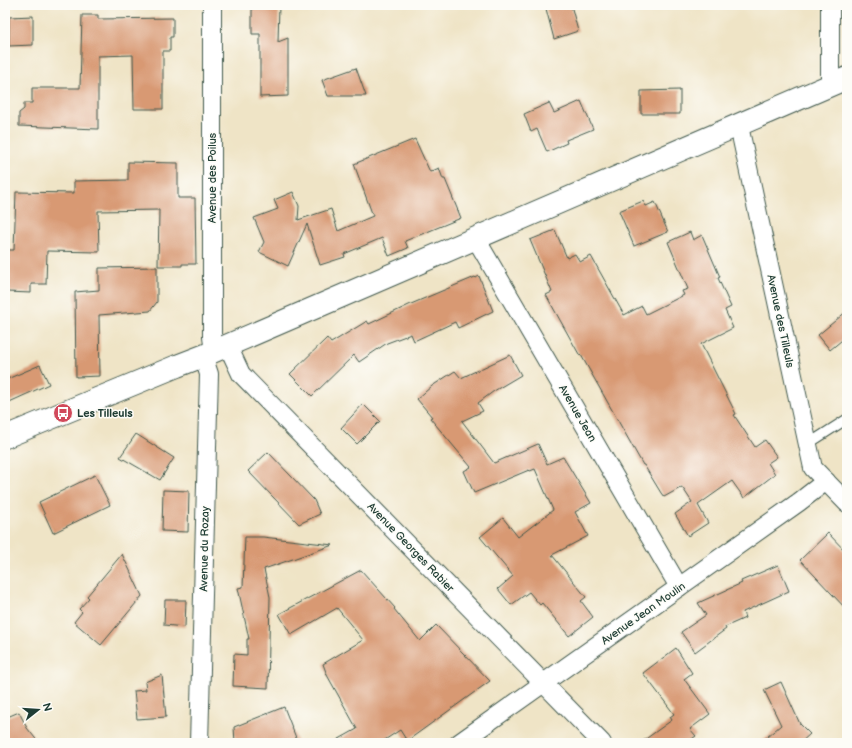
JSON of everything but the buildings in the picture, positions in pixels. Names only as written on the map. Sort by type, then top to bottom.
[{"type":"street","name":"Avenue des Poilus","points":[[212,5],[212,337],[215,351]]},
{"type":"street","points":[[5,437],[215,351],[839,82],[830,5]]},
{"type":"street","name":"Avenue des Tilleuls","points":[[739,126],[813,468],[847,503]]},
{"type":"street","name":"Avenue Jean","points":[[476,239],[679,587]]},
{"type":"street","name":"Avenue Georges Rabier","points":[[215,351],[241,374],[602,743]]},
{"type":"street","name":"Avenue du Rozay","points":[[199,743],[209,374],[215,351]]},
{"type":"street","name":"Avenue Jean Moulin","points":[[459,743],[826,481]]},
{"type":"lane","points":[[808,444],[847,419]]},
{"type":"place","name":"Les Tilleuls","points":[[63,413]]}]
